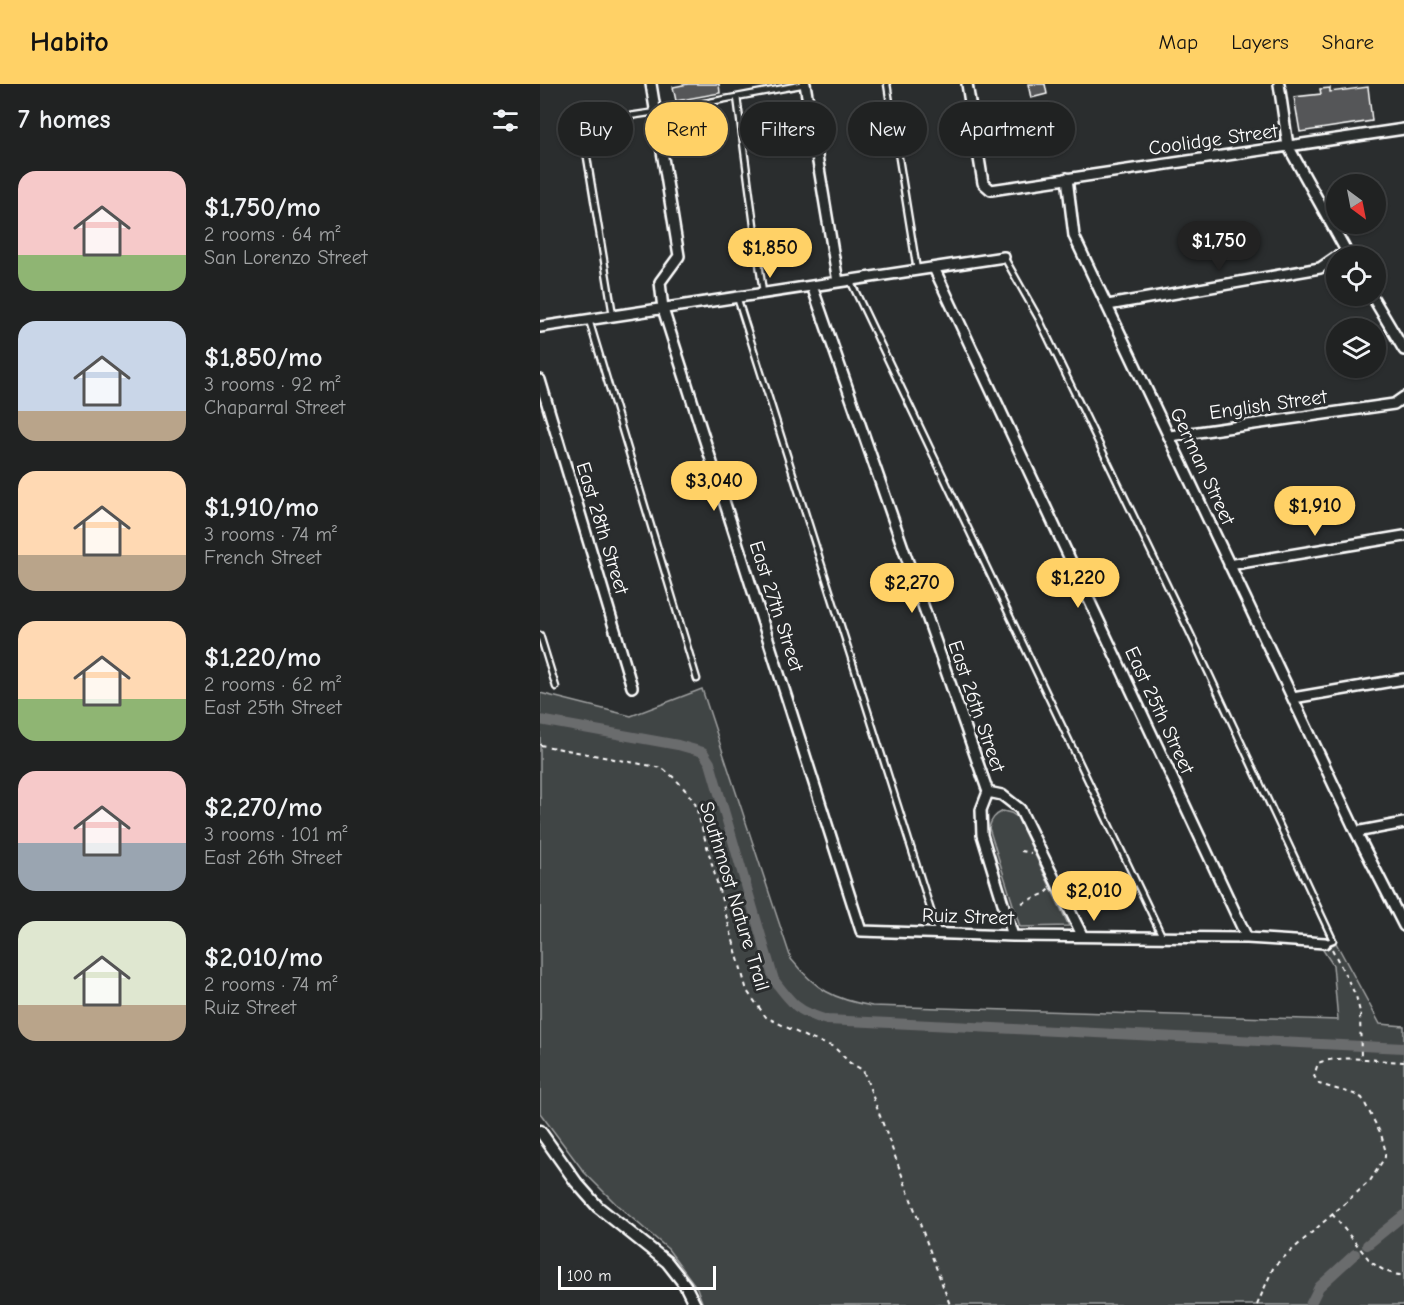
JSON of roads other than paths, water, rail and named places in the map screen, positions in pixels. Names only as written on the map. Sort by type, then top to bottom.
[{"type":"street","name":"East 27th Street","points":[[651,84],[654,102]]},
{"type":"street","points":[[806,84],[838,282]]},
{"type":"street","name":"Coolidge Street","points":[[967,84],[983,183],[990,190],[1404,129]]},
{"type":"street","points":[[1279,84],[1288,146],[1338,246]]},
{"type":"street","name":"East 27th Street","points":[[663,156],[679,256],[660,282],[663,309],[861,931]]},
{"type":"street","name":"German Street","points":[[1067,178],[1074,236],[1356,832],[1404,926]]},
{"type":"street","points":[[540,327],[1004,257]]},
{"type":"street","points":[[1108,305],[1320,268],[1326,264]]},
{"type":"street","name":"East 25th Street","points":[[934,268],[1247,938]]},
{"type":"street","name":"East 26th Street","points":[[812,286],[988,792],[981,810],[982,835],[1012,936]]},
{"type":"street","points":[[1378,306],[1404,350]]},
{"type":"street","name":"East 28th Street","points":[[540,380],[632,687]]},
{"type":"street","name":"English Street","points":[[1170,436],[1394,404],[1404,396]]},
{"type":"street","points":[[1230,566],[1404,536]]},
{"type":"street","points":[[1293,698],[1404,679]]},
{"type":"street","points":[[988,792],[1002,795],[1020,809],[1082,935]]},
{"type":"street","points":[[1356,832],[1404,823]]},
{"type":"street","name":"Ruiz Street","points":[[861,931],[1012,936],[1247,938],[1325,943]]},
{"type":"street","points":[[540,1131],[576,1182],[598,1207],[668,1262],[685,1285],[694,1305]]},
{"type":"lane","points":[[710,102],[806,84]]},
{"type":"lane","points":[[887,84],[917,270]]},
{"type":"lane","points":[[737,97],[763,294]]},
{"type":"lane","points":[[614,316],[583,133],[589,122],[645,114]]},
{"type":"lane","points":[[1004,257],[1039,319],[1191,634],[1333,940],[1325,943]]},
{"type":"lane","points":[[850,280],[1162,937]]},
{"type":"lane","points":[[737,297],[939,933]]},
{"type":"lane","points":[[589,320],[697,679]]},
{"type":"lane","points":[[540,635],[555,687]]},
{"type":"waterway","points":[[540,720],[678,745],[703,752],[710,763],[774,980],[796,1006],[809,1014],[827,1020],[1404,1048]]},
{"type":"waterway","points":[[1367,1245],[1404,1215]]},
{"type":"waterway","points":[[1310,1305],[1319,1287],[1355,1254]]}]
